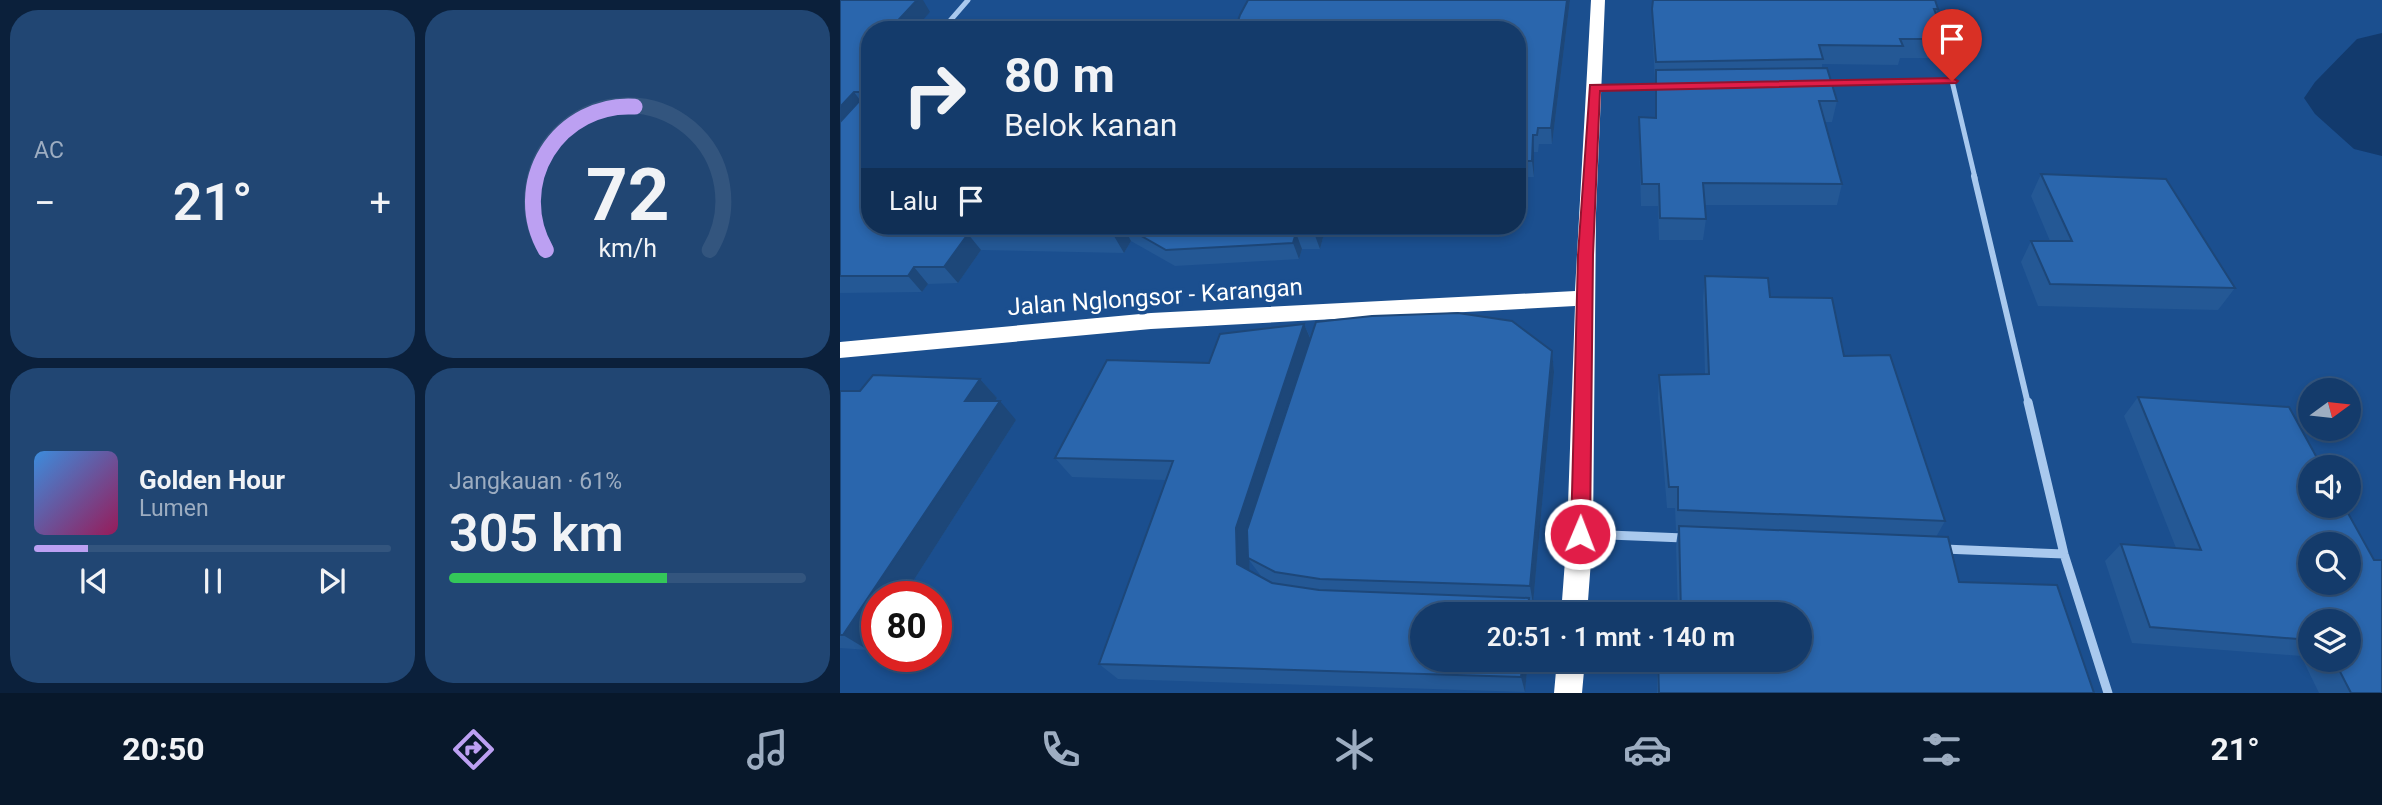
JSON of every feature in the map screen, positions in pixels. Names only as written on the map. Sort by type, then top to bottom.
[{"type":"highway","points":[[1575,602],[1580,534],[1584,298],[1598,0]]},
{"type":"highway","name":"Jalan Nglongsor - Karangan","points":[[840,350],[1151,321],[1327,316],[1475,302],[1584,298]]},
{"type":"highway","points":[[1568,693],[1570,672]]},
{"type":"street","points":[[950,21],[968,0]]},
{"type":"street","points":[[1939,35],[2064,554],[2108,693]]},
{"type":"street","points":[[1815,83],[1952,81]]},
{"type":"street","points":[[1594,87],[1677,86]]},
{"type":"street","points":[[1580,534],[1691,539]]},
{"type":"street","points":[[1940,549],[2064,554]]},
{"type":"building","points":[[840,0],[917,0],[897,21],[861,21],[861,92],[854,92],[840,107]]},
{"type":"building","points":[[1248,0],[1567,0],[1551,128],[1538,128],[1537,135],[1533,135],[1532,161],[1526,161],[1526,21],[1238,21]]},
{"type":"building","points":[[1653,0],[1935,0],[1938,9],[1934,9],[1946,39],[1900,39],[1903,46],[1819,45],[1823,59],[1656,62]]},
{"type":"building","points":[[1827,68],[1837,101],[1819,101],[1842,184],[1703,183],[1706,219],[1660,218],[1659,184],[1642,184],[1639,117],[1656,118],[1656,70]]},
{"type":"building","points":[[861,99],[861,235],[967,235],[944,267],[914,267],[908,276],[840,276],[840,122]]},
{"type":"building","points":[[2041,174],[2166,179],[2235,288],[2050,284],[2031,241],[2072,241]]},
{"type":"building","points":[[1041,235],[1115,235],[1114,236]]},
{"type":"building","points":[[1140,235],[1295,235],[1293,243],[1166,250]]},
{"type":"building","points":[[1705,276],[1768,278],[1770,297],[1832,298],[1844,356],[1890,355],[1945,521],[1678,510],[1678,487],[1669,487],[1659,375],[1709,374]]},
{"type":"building","points":[[1458,313],[1512,321],[1552,351],[1530,586],[1320,579],[1275,572],[1248,558],[1247,530],[1316,322],[1372,316]]},
{"type":"building","points":[[1304,324],[1236,528],[1237,564],[1272,583],[1319,590],[1529,598],[1528,602],[1410,602],[1410,672],[1522,672],[1521,677],[1099,664],[1173,461],[1055,458],[1107,360],[1209,363],[1220,334]]},
{"type":"building","points":[[873,375],[980,379],[965,401],[1000,401],[879,581],[861,581],[861,608],[843,635],[840,635],[840,391],[860,391]]},
{"type":"building","points":[[2138,397],[2289,407],[2298,423],[2298,441],[2308,441],[2315,455],[2298,455],[2298,518],[2351,518],[2358,532],[2298,532],[2298,595],[2361,595],[2361,537],[2374,560],[2382,560],[2382,693],[2351,693],[2340,672],[2361,672],[2361,609],[2298,609],[2298,639],[2150,627],[2121,544],[2201,550]]},
{"type":"building","points":[[1679,526],[1948,537],[1959,582],[2057,585],[2094,693],[1659,693],[1658,672],[1812,672],[1812,602],[1681,602]]},
{"type":"waterway","points":[[2382,54],[2342,98],[2382,132]]},
{"type":"route","points":[[1580,534],[1585,255],[1594,87],[1952,81]]}]
